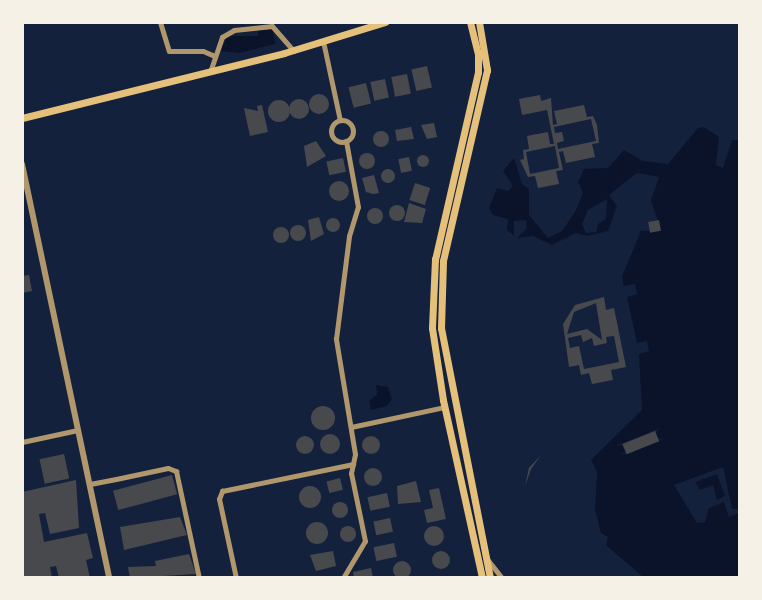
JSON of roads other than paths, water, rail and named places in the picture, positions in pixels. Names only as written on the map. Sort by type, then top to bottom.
[{"type":"main road","points":[[22,118],[211,69],[294,50],[385,22]]},
{"type":"main road","points":[[470,22],[478,53],[478,72],[439,235],[432,299],[433,346],[444,407],[482,578]]},
{"type":"main road","points":[[479,22],[487,70],[443,261],[441,328],[490,578]]},
{"type":"street","points":[[160,22],[170,51],[203,51],[215,56]]},
{"type":"street","points":[[211,69],[226,33],[266,25],[277,30],[294,50]]},
{"type":"street","points":[[323,41],[340,120],[353,129],[346,141],[358,206],[349,236],[336,336],[351,427],[353,464],[365,544],[343,578]]},
{"type":"street","points":[[340,120],[332,133],[336,140],[346,141]]},
{"type":"street","points":[[22,164],[109,578]]},
{"type":"street","points":[[351,427],[444,407]]},
{"type":"street","points":[[22,442],[78,430]]},
{"type":"street","points":[[236,578],[219,499],[222,492],[353,464]]},
{"type":"street","points":[[90,484],[168,468],[176,471],[199,578]]},
{"type":"street","points":[[486,558],[502,578]]},
{"type":"water","points":[[258,29],[273,30],[275,44],[239,53],[221,51],[227,36],[258,36]]},
{"type":"water","points":[[704,127],[719,137],[716,165],[723,168],[732,140],[739,140],[739,509],[732,509],[723,467],[674,485],[697,523],[705,522],[709,508],[724,502],[729,517],[739,513],[739,577],[643,577],[606,545],[608,537],[601,533],[595,510],[597,472],[591,460],[642,410],[639,354],[649,351],[647,341],[637,343],[627,297],[637,294],[635,284],[624,286],[622,276],[641,231],[661,231],[651,200],[659,177],[637,173],[609,195],[617,206],[608,231],[587,236],[576,233],[552,245],[533,236],[517,238],[527,228],[526,220],[514,221],[514,236],[507,230],[508,219],[493,215],[489,208],[497,188],[508,191],[513,186],[503,171],[514,158],[522,184],[529,189],[529,215],[548,238],[562,231],[575,212],[583,193],[578,182],[584,169],[608,168],[624,150],[643,161],[668,164],[698,128]],"holes":[[[607,199],[606,219],[598,224],[596,232],[586,233],[582,224],[588,210]],[[661,428],[656,432],[658,439],[665,438],[619,456],[625,452],[622,445],[615,446]]]},
{"type":"water","points":[[376,385],[388,387],[392,399],[387,406],[371,410],[369,401],[377,394]]},
{"type":"water","points":[[717,474],[725,496],[717,500],[713,485],[700,490],[695,482]]}]
